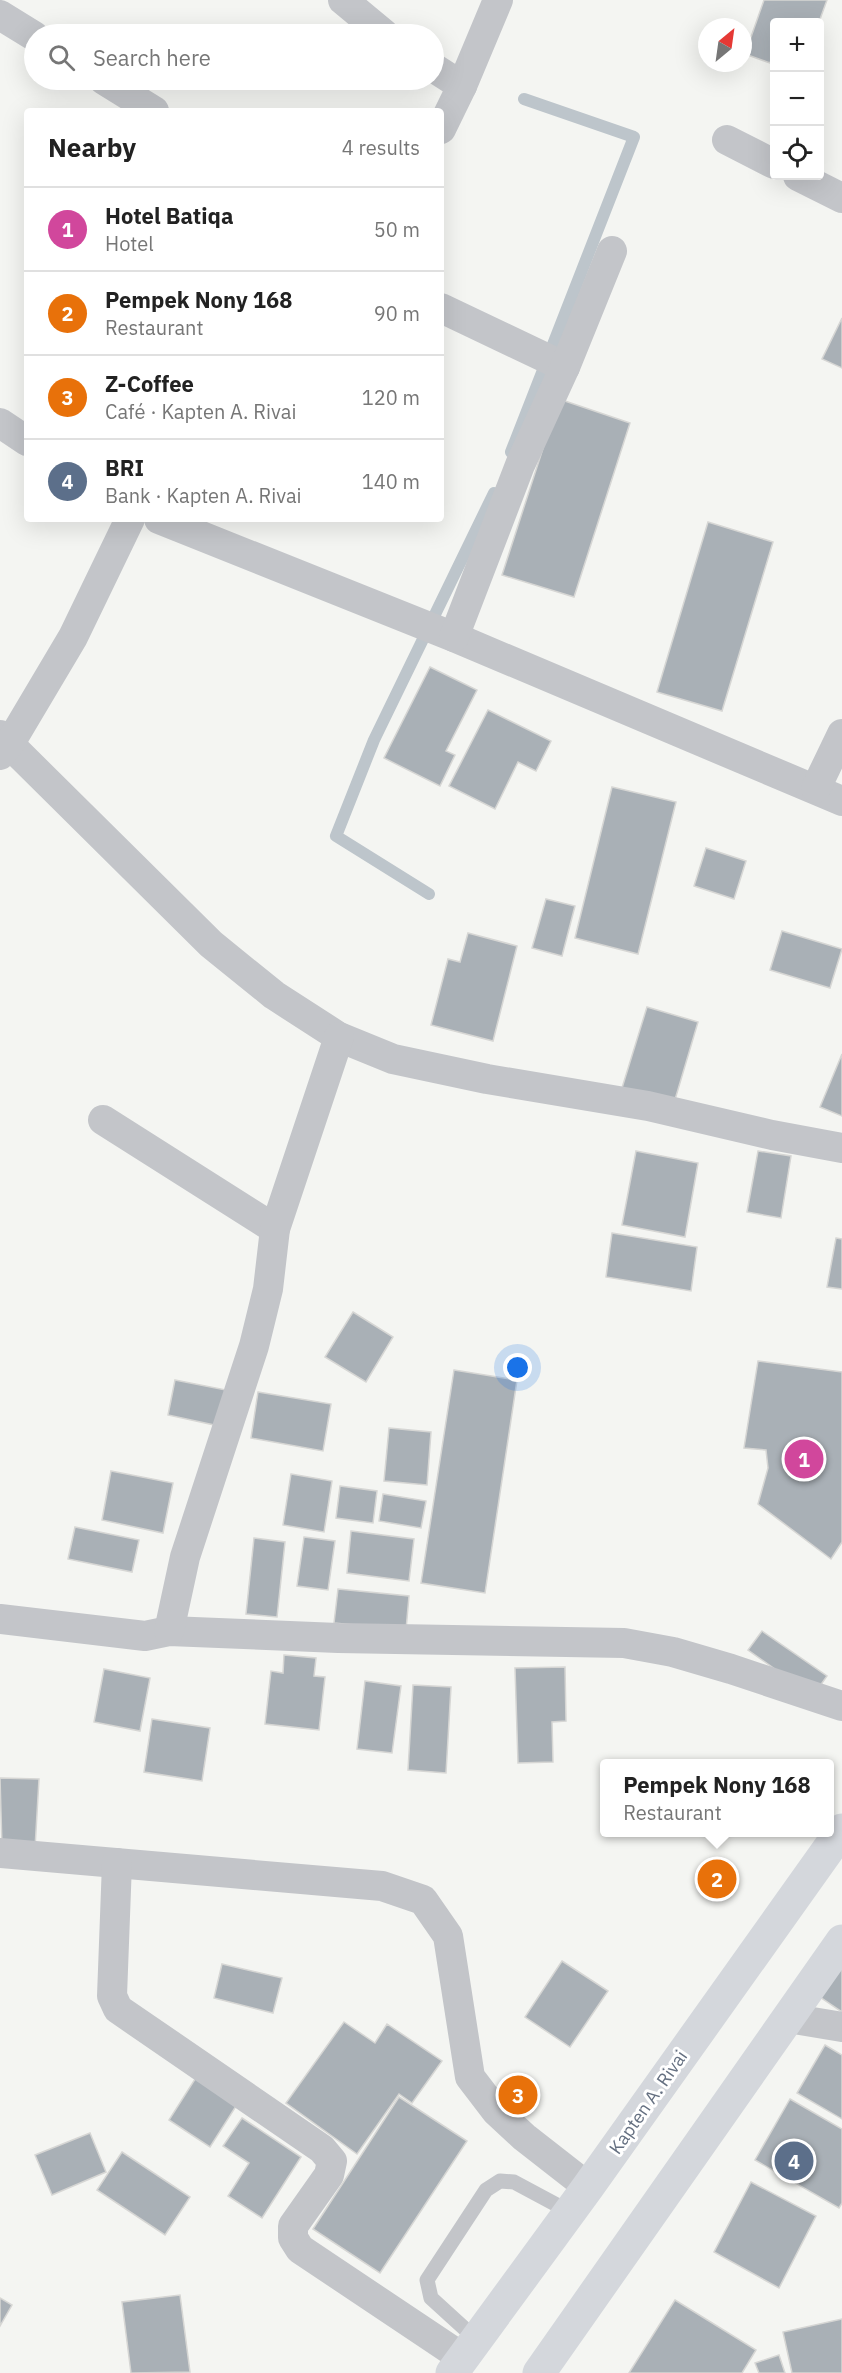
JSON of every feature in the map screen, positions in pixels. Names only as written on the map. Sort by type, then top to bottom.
[{"type":"main road","name":"Kapten A. Rivai","points":[[464,2357],[842,1830]]},
{"type":"main road","points":[[539,2373],[842,1941]]},
{"type":"street","points":[[343,0],[372,24]]},
{"type":"street","points":[[444,123],[498,0]]},
{"type":"street","points":[[0,15],[24,30]]},
{"type":"street","points":[[444,74],[462,86]]},
{"type":"street","points":[[120,90],[149,108]]},
{"type":"street","points":[[727,141],[770,162]]},
{"type":"street","points":[[806,180],[842,198]]},
{"type":"street","points":[[449,635],[560,365],[612,252]]},
{"type":"street","points":[[444,309],[560,365]]},
{"type":"street","points":[[0,423],[24,439]]},
{"type":"street","points":[[129,522],[73,637],[3,744],[211,944],[274,995],[339,1037],[393,1059],[487,1079],[648,1106],[772,1135],[842,1148]]},
{"type":"street","points":[[167,522],[449,635],[829,795],[842,734]]},
{"type":"street","points":[[169,1631],[185,1557],[254,1346],[268,1289],[275,1229],[339,1037]]},
{"type":"street","points":[[103,1120],[275,1229]]},
{"type":"street","points":[[0,1619],[132,1636],[169,1631],[338,1638],[624,1643],[673,1652],[731,1668],[842,1706]]},
{"type":"street","points":[[0,1853],[382,1886],[423,1900],[448,1936],[470,2077],[502,2117],[524,2137],[579,2199]]},
{"type":"street","points":[[117,1863],[112,1996],[118,2009],[322,2149],[332,2161],[329,2175],[293,2226],[293,2238],[300,2248],[464,2357]]},
{"type":"street","points":[[788,2018],[842,2027]]},
{"type":"lane","points":[[464,2357],[431,2298],[427,2280],[486,2190],[500,2181],[514,2182],[579,2199]]},
{"type":"building","points":[[764,0],[827,0],[820,18],[770,18],[770,63],[752,57],[752,34]]},
{"type":"building","points":[[842,318],[842,368],[822,359]]},
{"type":"building","points":[[559,399],[630,423],[574,597],[502,575]]},
{"type":"building","points":[[708,522],[773,542],[722,711],[657,692]]},
{"type":"building","points":[[430,667],[477,690],[446,751],[455,755],[440,786],[384,758]]},
{"type":"building","points":[[488,710],[551,741],[536,771],[518,762],[495,809],[449,786]]},
{"type":"building","points":[[612,787],[676,802],[638,954],[575,938]]},
{"type":"building","points":[[706,848],[746,861],[734,899],[694,886]]},
{"type":"building","points":[[546,899],[575,906],[562,956],[532,948]]},
{"type":"building","points":[[782,931],[842,949],[830,988],[770,970]]},
{"type":"building","points":[[468,933],[517,946],[493,1041],[431,1025],[448,959],[460,962]]},
{"type":"building","points":[[647,1007],[698,1022],[674,1103],[622,1088]]},
{"type":"building","points":[[842,1054],[842,1116],[820,1107]]},
{"type":"building","points":[[636,1151],[698,1163],[685,1237],[622,1225]]},
{"type":"building","points":[[758,1151],[791,1156],[781,1218],[747,1212]]},
{"type":"building","points":[[612,1233],[697,1247],[691,1291],[606,1277]]},
{"type":"building","points":[[836,1238],[842,1239],[842,1289],[827,1287]]},
{"type":"building","points":[[353,1312],[393,1337],[366,1382],[325,1357]]},
{"type":"building","points":[[758,1361],[842,1372],[842,1542],[831,1559],[758,1504],[768,1468],[766,1450],[744,1448]]},
{"type":"building","points":[[454,1370],[517,1380],[485,1593],[421,1583]]},
{"type":"building","points":[[175,1380],[226,1390],[219,1426],[168,1415]]},
{"type":"building","points":[[258,1392],[331,1404],[323,1451],[251,1438]]},
{"type":"building","points":[[389,1428],[431,1432],[427,1485],[384,1481]]},
{"type":"building","points":[[111,1471],[173,1483],[163,1533],[102,1520]]},
{"type":"building","points":[[291,1474],[332,1481],[324,1532],[283,1525]]},
{"type":"building","points":[[340,1486],[377,1491],[373,1523],[336,1518]]},
{"type":"building","points":[[383,1494],[426,1501],[421,1528],[379,1521]]},
{"type":"building","points":[[75,1527],[139,1540],[132,1572],[68,1559]]},
{"type":"building","points":[[351,1531],[414,1539],[409,1581],[347,1573]]},
{"type":"building","points":[[304,1537],[335,1541],[328,1590],[297,1586]]},
{"type":"building","points":[[254,1538],[285,1542],[277,1617],[246,1614]]},
{"type":"building","points":[[338,1589],[409,1596],[406,1630],[334,1623]]},
{"type":"building","points":[[762,1631],[827,1676],[813,1696],[748,1650]]},
{"type":"building","points":[[284,1655],[316,1658],[314,1676],[325,1677],[319,1730],[265,1724],[271,1671],[283,1673]]},
{"type":"building","points":[[565,1667],[566,1721],[552,1722],[553,1762],[518,1763],[515,1668]]},
{"type":"building","points":[[104,1669],[150,1678],[140,1731],[94,1722]]},
{"type":"building","points":[[365,1681],[401,1686],[392,1753],[357,1749]]},
{"type":"building","points":[[413,1685],[451,1687],[446,1773],[408,1770]]},
{"type":"building","points":[[152,1719],[210,1728],[202,1781],[144,1772]]},
{"type":"building","points":[[0,1778],[39,1779],[35,1848],[2,1847]]},
{"type":"building","points":[[562,1961],[608,1991],[570,2047],[525,2017]]},
{"type":"building","points":[[842,1962],[842,2012],[820,1997]]},
{"type":"building","points":[[222,1964],[282,1978],[273,2013],[214,1998]]},
{"type":"building","points":[[344,2022],[375,2043],[387,2024],[442,2061],[412,2103],[399,2094],[357,2154],[286,2103]]},
{"type":"building","points":[[825,2045],[842,2055],[842,2119],[797,2093]]},
{"type":"building","points":[[197,2076],[238,2103],[210,2147],[169,2120]]},
{"type":"building","points":[[399,2097],[467,2141],[380,2273],[313,2229]]},
{"type":"building","points":[[790,2099],[842,2129],[842,2203],[839,2208],[755,2160]]},
{"type":"building","points":[[242,2118],[301,2157],[262,2218],[228,2196],[249,2163],[223,2146]]},
{"type":"building","points":[[90,2133],[106,2172],[52,2195],[35,2155]]},
{"type":"building","points":[[122,2152],[190,2197],[165,2235],[97,2190]]},
{"type":"building","points":[[751,2182],[816,2216],[779,2288],[714,2252]]},
{"type":"building","points":[[180,2295],[190,2372],[131,2373],[122,2302]]},
{"type":"building","points":[[0,2298],[12,2305],[0,2326]]},
{"type":"building","points":[[675,2300],[756,2350],[742,2373],[629,2373]]},
{"type":"building","points":[[842,2319],[842,2373],[792,2373],[783,2332]]},
{"type":"building","points":[[779,2355],[785,2373],[759,2373],[755,2363]]},
{"type":"waterway","points":[[511,452],[634,137],[524,99]]},
{"type":"waterway","points":[[429,894],[336,836],[374,740],[494,493]]},
{"type":"place","name":"Hotel Batiqa","points":[[804,1459]]},
{"type":"place","name":"Pempek Nony 168","points":[[717,1879]]},
{"type":"place","name":"Z-Coffee","points":[[518,2095]]},
{"type":"place","name":"BRI","points":[[794,2161]]}]
